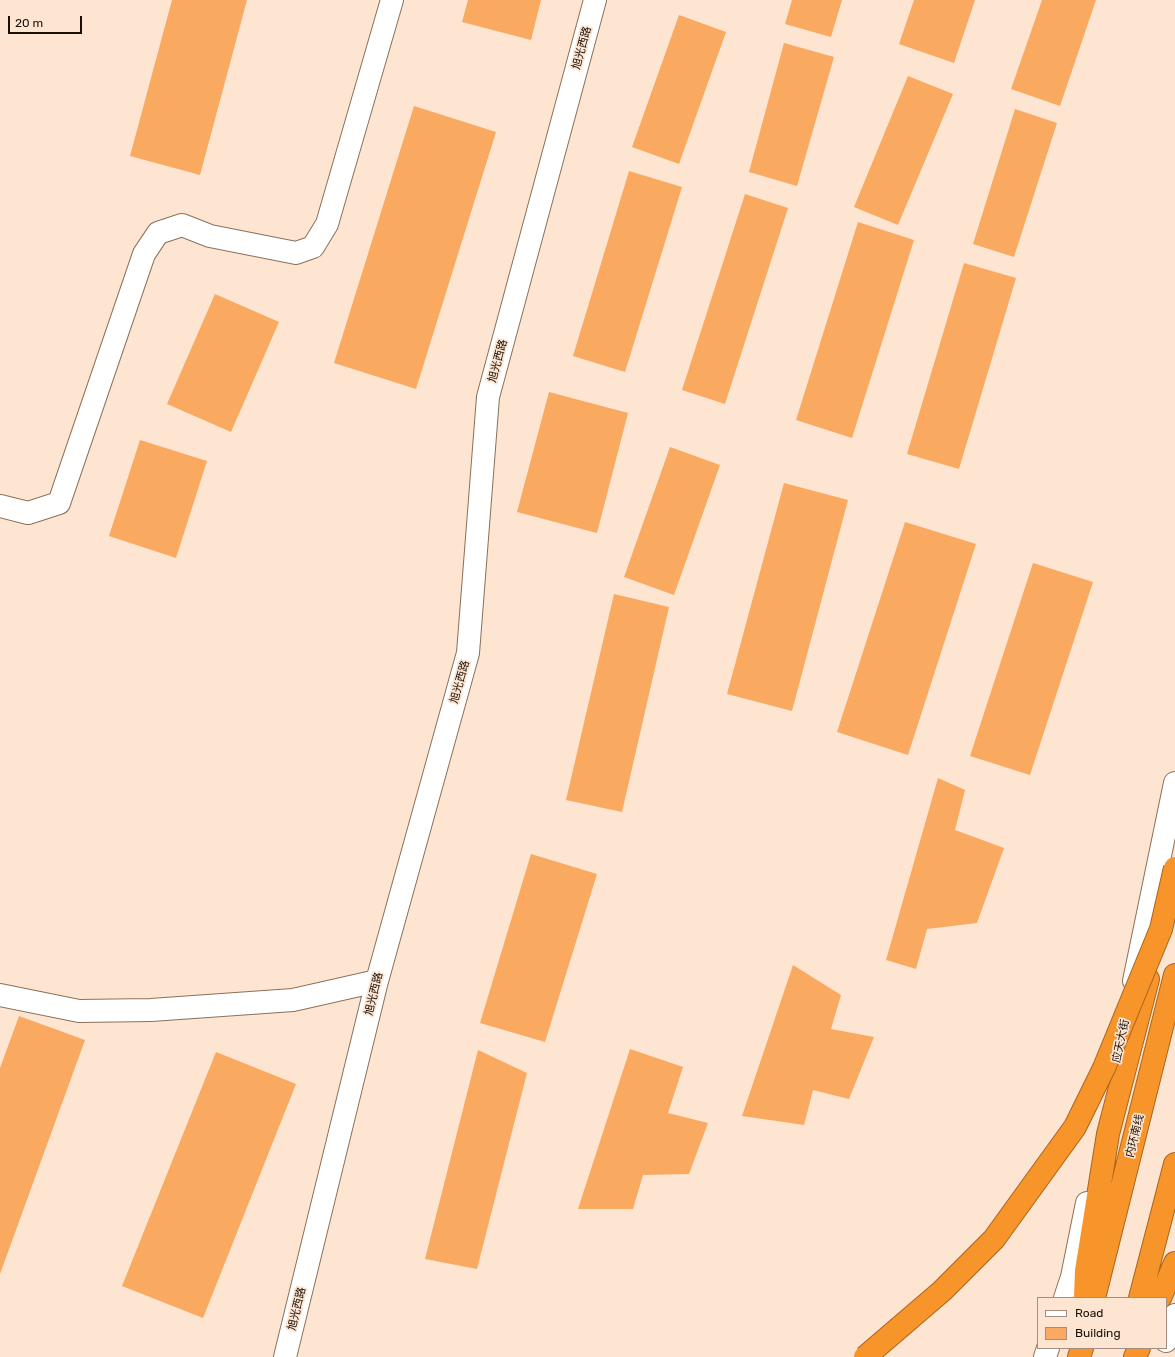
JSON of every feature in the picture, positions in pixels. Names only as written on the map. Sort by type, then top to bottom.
[{"type":"highway","points":[[1084,1297],[1086,1271],[1108,1134],[1161,929],[1175,868]]},
{"type":"highway","points":[[865,1357],[942,1291],[994,1239],[1074,1127],[1104,1068],[1161,929]]},
{"type":"highway","name":"内环南线","points":[[1094,1297],[1175,975]]},
{"type":"highway","points":[[1140,1297],[1175,1164]]},
{"type":"highway","points":[[1160,1297],[1175,1263]]},
{"type":"street","points":[[0,506],[28,513],[59,503],[144,254],[158,233],[182,226],[210,236],[296,254],[313,248],[327,224],[392,0]]},
{"type":"street","name":"旭光西路","points":[[286,1357],[377,981],[468,653],[488,397],[595,0]]},
{"type":"street","name":"应天大街","points":[[1065,1297],[1074,1269],[1175,783]]},
{"type":"street","points":[[0,996],[79,1011],[151,1010],[293,1000],[377,981]]},
{"type":"street","points":[[1167,1338],[1175,1314]]},
{"type":"building","points":[[172,0],[247,0],[200,175],[130,156]]},
{"type":"building","points":[[468,0],[541,0],[531,40],[462,22]]},
{"type":"building","points":[[792,0],[842,0],[831,37],[785,24]]},
{"type":"building","points":[[914,0],[975,0],[954,63],[899,44]]},
{"type":"building","points":[[1042,0],[1096,0],[1060,106],[1011,89]]},
{"type":"building","points":[[679,15],[726,32],[679,164],[632,147]]},
{"type":"building","points":[[784,43],[834,57],[797,186],[749,172]]},
{"type":"building","points":[[908,76],[953,94],[898,225],[854,207]]},
{"type":"building","points":[[414,106],[496,132],[416,389],[334,363]]},
{"type":"building","points":[[1015,109],[1057,123],[1014,257],[973,244]]},
{"type":"building","points":[[629,171],[682,187],[625,372],[573,356]]},
{"type":"building","points":[[745,194],[788,208],[725,404],[682,390]]},
{"type":"building","points":[[858,222],[914,240],[852,438],[796,420]]},
{"type":"building","points":[[964,263],[1016,278],[959,469],[907,454]]},
{"type":"building","points":[[215,294],[279,322],[231,432],[167,404]]},
{"type":"building","points":[[549,392],[628,413],[597,533],[517,512]]},
{"type":"building","points":[[140,440],[207,461],[176,558],[109,536]]},
{"type":"building","points":[[670,447],[720,465],[674,595],[624,577]]},
{"type":"building","points":[[784,483],[848,500],[792,711],[727,694]]},
{"type":"building","points":[[905,522],[976,544],[908,755],[837,732]]},
{"type":"building","points":[[1033,563],[1093,582],[1030,775],[970,756]]},
{"type":"building","points":[[614,594],[669,607],[622,812],[566,800]]},
{"type":"building","points":[[938,778],[965,790],[955,830],[1004,848],[977,923],[927,929],[916,969],[886,960]]},
{"type":"building","points":[[531,854],[597,874],[545,1042],[480,1023]]},
{"type":"building","points":[[793,965],[841,995],[831,1029],[874,1037],[849,1099],[813,1090],[804,1125],[742,1116]]},
{"type":"building","points":[[19,1016],[85,1040],[0,1274],[0,1068]]},
{"type":"building","points":[[630,1049],[683,1067],[668,1113],[708,1123],[689,1174],[643,1175],[633,1209],[578,1209]]},
{"type":"building","points":[[478,1050],[527,1073],[477,1269],[425,1259]]},
{"type":"building","points":[[216,1052],[296,1084],[203,1318],[122,1286]]}]
